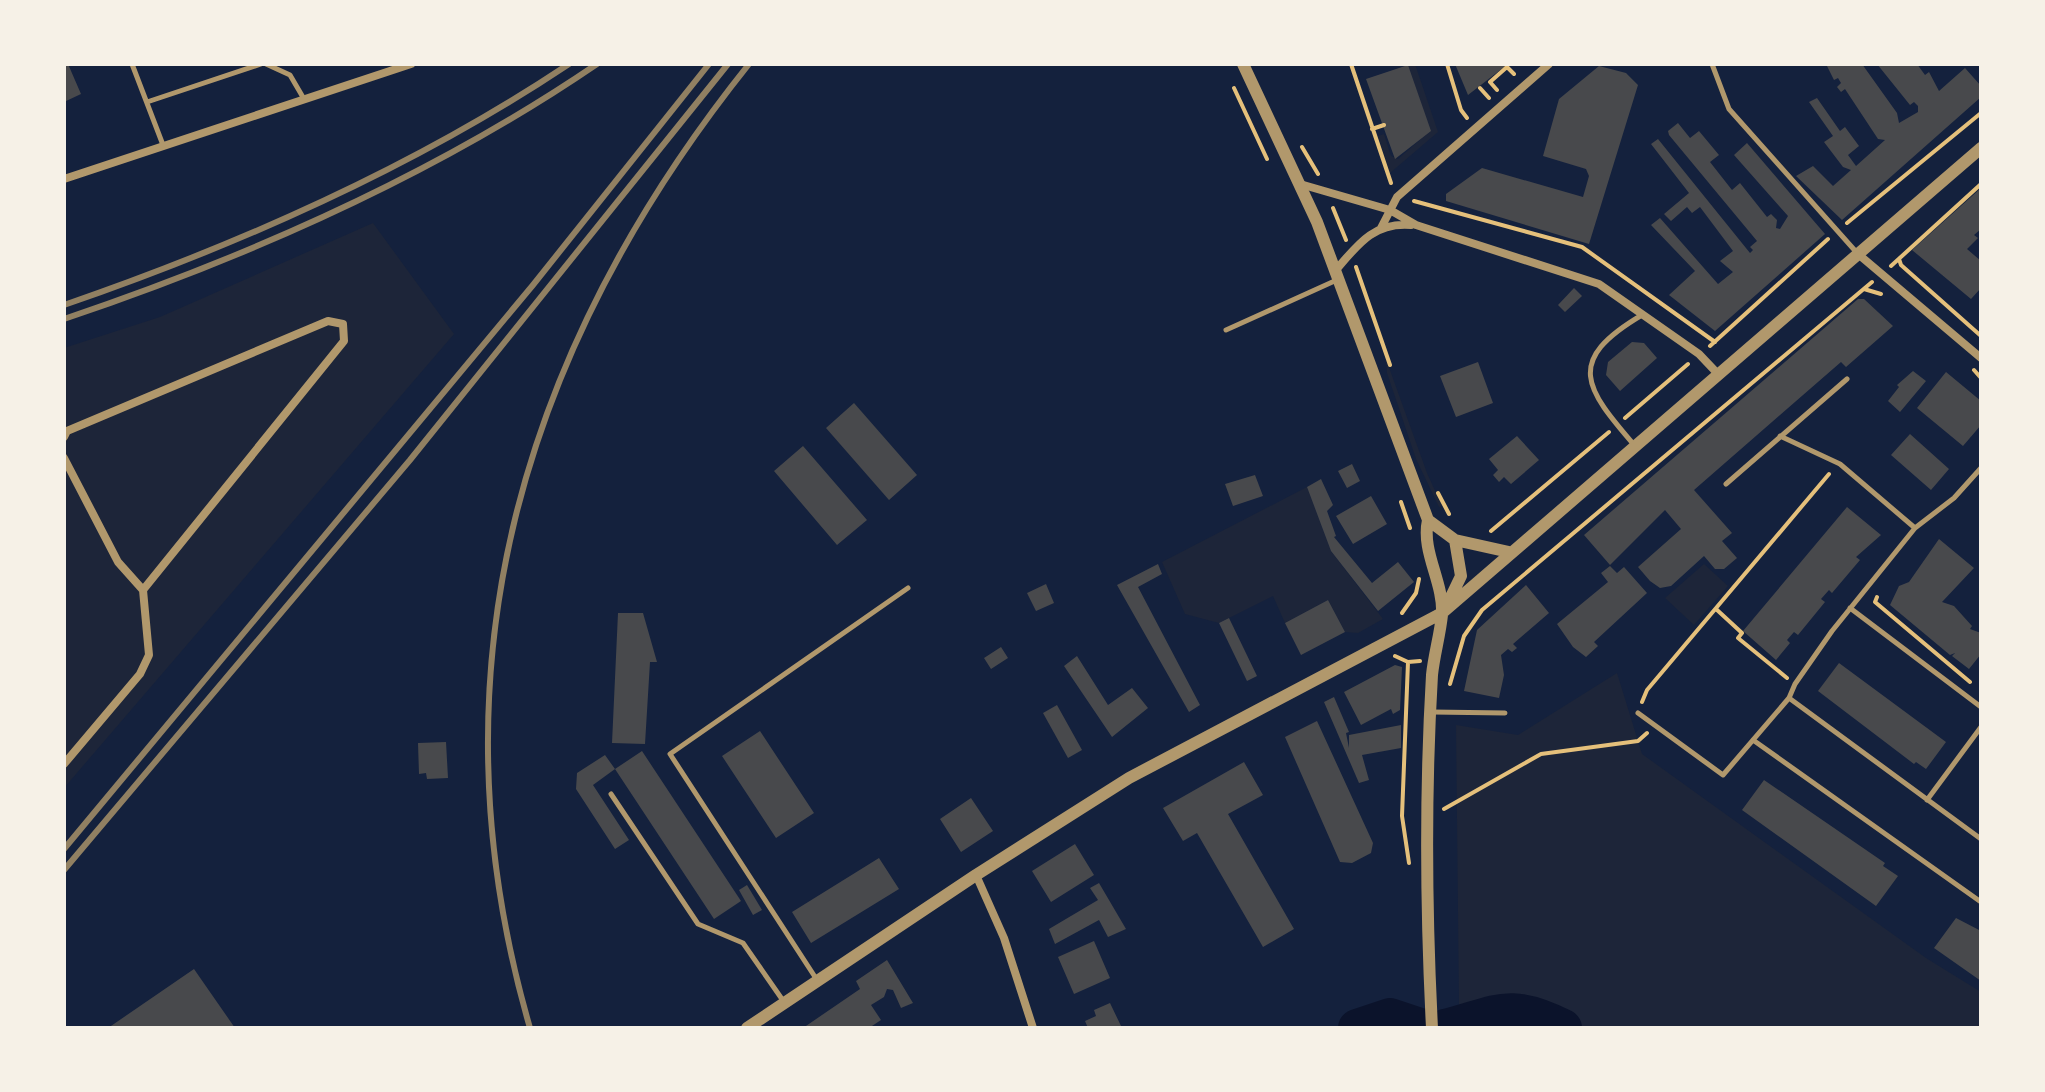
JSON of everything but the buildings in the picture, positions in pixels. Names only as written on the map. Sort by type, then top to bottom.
[{"type":"street","points":[[64,179],[411,64]]},
{"type":"street","points":[[1243,64],[1300,184],[1338,274],[1428,520],[1425,535],[1436,574],[1442,613]]},
{"type":"street","points":[[1381,228],[1397,197],[1549,64]]},
{"type":"street","points":[[747,1028],[976,875],[1129,778],[1442,613],[1509,552],[1981,148]]},
{"type":"street","points":[[1300,184],[1390,210],[1416,225],[1599,284],[1699,354],[1718,374]]},
{"type":"street","points":[[1338,274],[1362,239],[1381,228],[1416,225]]},
{"type":"street","points":[[1858,254],[1981,358]]},
{"type":"street","points":[[64,437],[67,431],[328,321],[343,324],[344,341],[143,590]]},
{"type":"street","points":[[64,458],[118,562],[143,590],[149,655],[140,674],[64,764]]},
{"type":"street","points":[[1428,520],[1455,540],[1509,552]]},
{"type":"street","points":[[1432,1028],[1431,712],[1434,659],[1442,613],[1461,576],[1455,540]]},
{"type":"street","points":[[976,875],[1004,938],[1033,1028]]},
{"type":"lane","points":[[132,64],[164,146]]},
{"type":"lane","points":[[147,102],[263,64],[290,75],[304,99]]},
{"type":"lane","points":[[1712,64],[1729,109],[1858,254]]},
{"type":"lane","points":[[1226,330],[1338,274]]},
{"type":"lane","points":[[1635,446],[1596,399],[1591,365],[1604,341],[1643,315]]},
{"type":"lane","points":[[1726,484],[1847,379]]},
{"type":"lane","points":[[1780,436],[1838,463],[1915,528]]},
{"type":"lane","points":[[1638,713],[1723,775],[1789,698],[1795,684],[1850,608],[1915,528],[1954,498],[1981,468]]},
{"type":"lane","points":[[817,980],[670,754],[908,588]]},
{"type":"lane","points":[[1850,608],[1981,707]]},
{"type":"lane","points":[[1789,698],[1981,839]]},
{"type":"lane","points":[[1431,712],[1505,713]]},
{"type":"lane","points":[[1927,800],[1981,727]]},
{"type":"lane","points":[[1753,740],[1981,902]]},
{"type":"lane","points":[[611,794],[698,924],[743,943],[784,1003]]},
{"type":"path","points":[[1351,64],[1391,185]]},
{"type":"path","points":[[1447,64],[1461,110],[1467,118]]},
{"type":"path","points":[[1499,91],[1490,82],[1503,70],[1507,67],[1516,76]]},
{"type":"path","points":[[1232,84],[1271,167]]},
{"type":"path","points":[[1480,88],[1490,99]]},
{"type":"path","points":[[1492,531],[1715,342],[1837,232],[1981,113]]},
{"type":"path","points":[[1372,129],[1384,125]]},
{"type":"path","points":[[1319,175],[1332,179]]},
{"type":"path","points":[[1445,713],[1454,659],[1464,636],[1482,610],[1742,396],[1981,184]]},
{"type":"path","points":[[1397,197],[1582,247],[1715,342]]},
{"type":"path","points":[[1899,259],[1901,265],[1981,336]]},
{"type":"path","points":[[1638,713],[1647,690],[1838,463]]},
{"type":"path","points":[[1399,495],[1414,540]]},
{"type":"path","points":[[1392,622],[1410,603],[1420,572]]},
{"type":"path","points":[[1878,594],[1875,602],[1971,680],[1961,692]]},
{"type":"path","points":[[1716,609],[1742,633],[1738,638],[1795,684]]},
{"type":"path","points":[[1408,662],[1402,816],[1409,865]]},
{"type":"path","points":[[1444,809],[1529,759],[1638,741],[1655,726]]},
{"type":"path","points":[[1444,793],[1444,824]]},
{"type":"shaded area","points":[[1415,64],[1438,132],[1390,173],[1378,136],[1384,134],[1391,156],[1398,159],[1430,131],[1408,65]]},
{"type":"shaded area","points":[[373,223],[454,334],[64,788],[64,348],[160,317]]},
{"type":"shaded area","points":[[1386,359],[1442,506],[1439,507],[1416,459],[1387,373]]},
{"type":"shaded area","points":[[1307,487],[1331,551],[1383,619],[1358,633],[1345,632],[1328,600],[1285,623],[1273,596],[1219,623],[1185,614],[1162,562]]},
{"type":"shaded area","points":[[1704,564],[1728,586],[1694,625],[1665,598]]},
{"type":"shaded area","points":[[1617,673],[1642,754],[1926,958],[1981,992],[1981,1028],[1526,1028],[1459,1004],[1456,725],[1518,735]]},
{"type":"waterway","points":[[1445,1028],[1491,1015],[1515,1012],[1529,1014],[1563,1028]]},
{"type":"waterway","points":[[1357,1028],[1390,1017],[1423,1028]]},
{"type":"railway","points":[[64,305],[196,256],[324,201],[449,137],[569,64]]},
{"type":"railway","points":[[64,319],[203,268],[340,210],[471,142],[597,64]]},
{"type":"railway","points":[[64,849],[533,285],[709,64]]},
{"type":"railway","points":[[64,870],[410,460],[728,64]]},
{"type":"railway","points":[[530,1028],[500,896],[488,767],[493,641],[515,519],[552,400],[604,285],[670,173],[749,64]]}]
